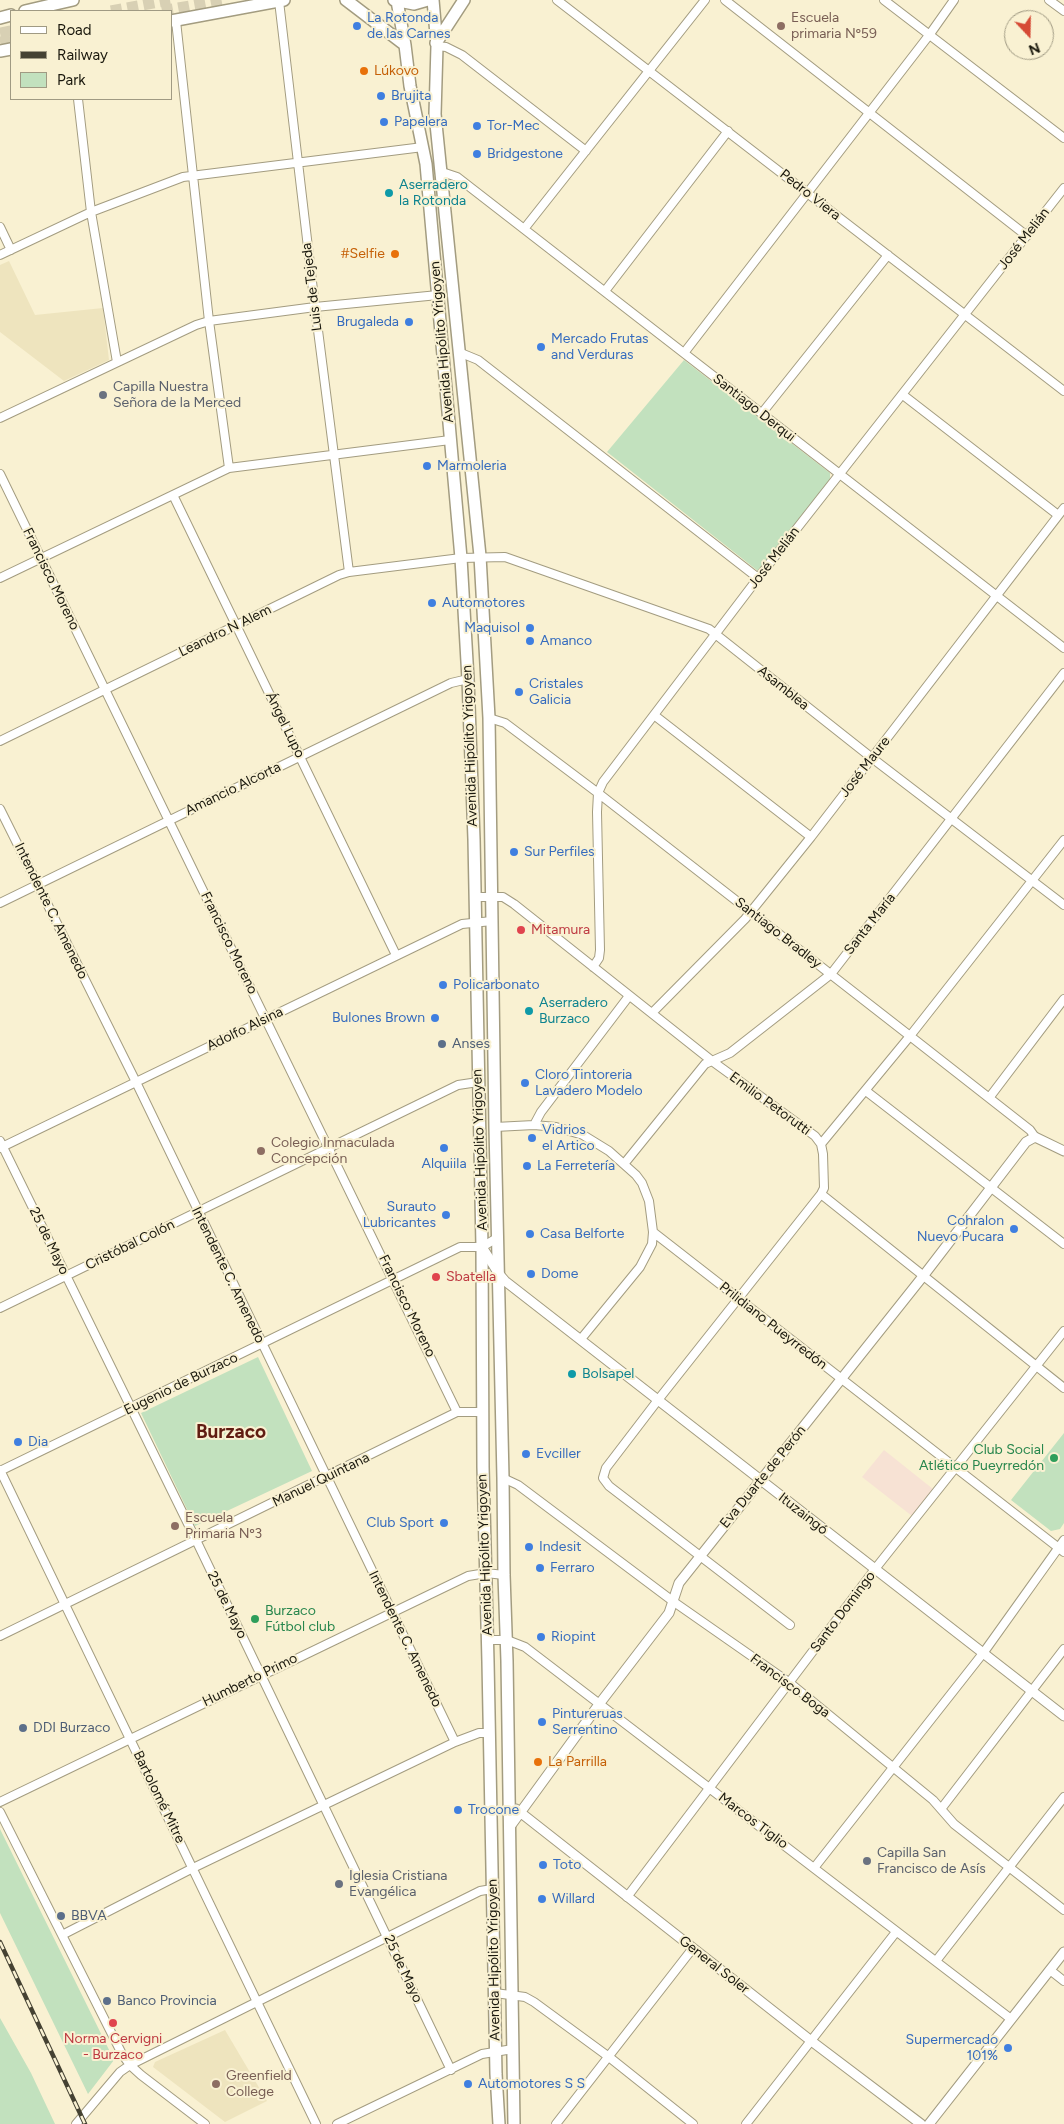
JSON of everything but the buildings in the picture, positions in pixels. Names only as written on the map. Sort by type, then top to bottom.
[{"type":"main road","points":[[346,0],[405,45]]},
{"type":"main road","points":[[396,1],[414,4],[428,0]]},
{"type":"main road","name":"Avenida Hipólito Yrigoyen","points":[[433,0],[437,44],[436,114],[480,556],[489,718],[514,2124]]},
{"type":"main road","points":[[437,44],[464,0]]},
{"type":"main road","points":[[29,10],[65,1]]},
{"type":"main road","points":[[173,21],[281,1]]},
{"type":"main road","name":"Avenida Hipólito Yrigoyen","points":[[396,1],[405,45],[410,86],[423,147],[461,558],[468,679],[475,897],[482,1247],[482,1412],[495,2052],[499,2124]]},
{"type":"street","name":"Pedro Viera","points":[[556,0],[1064,391]]},
{"type":"street","points":[[524,229],[705,0]]},
{"type":"street","points":[[726,0],[1027,236]]},
{"type":"street","points":[[884,0],[1064,138]]},
{"type":"street","points":[[684,353],[930,34],[954,0]]},
{"type":"street","points":[[1049,0],[1064,11]]},
{"type":"street","name":"Luis de Tejeda","points":[[281,1],[297,162],[349,572]]},
{"type":"street","points":[[173,21],[194,174],[209,321],[229,468]]},
{"type":"street","points":[[437,44],[462,55],[586,151]]},
{"type":"street","points":[[78,100],[91,212],[117,362]]},
{"type":"street","points":[[605,291],[728,131]]},
{"type":"street","points":[[0,256],[91,212],[194,174],[423,147]]},
{"type":"street","name":"Santiago Derqui","points":[[442,172],[457,178],[524,229],[1064,648]]},
{"type":"street","name":"José Melián","points":[[593,966],[599,958],[600,950],[596,812],[598,793],[603,782],[758,578],[1064,188]]},
{"type":"street","points":[[0,227],[11,250]]},
{"type":"street","points":[[762,413],[888,255]]},
{"type":"street","points":[[0,418],[196,325],[209,321],[315,307],[438,295]]},
{"type":"street","points":[[461,353],[478,360],[758,578]]},
{"type":"street","points":[[903,395],[1058,515]]},
{"type":"street","points":[[0,578],[229,468],[450,440]]},
{"type":"street","name":"Francisco Moreno","points":[[0,474],[458,1412]]},
{"type":"street","name":"Ángel Lupo","points":[[173,495],[396,955]]},
{"type":"street","name":"José Maure","points":[[652,1013],[751,912],[812,837],[1064,508]]},
{"type":"street","name":"Asamblea","points":[[461,558],[480,556],[504,557],[695,623],[716,634],[872,758],[1064,905]]},
{"type":"street","name":"Leandro N Alem","points":[[0,741],[349,572],[461,558]]},
{"type":"street","name":"Santa María","points":[[624,1164],[701,1069],[712,1060],[730,1053],[830,974],[1064,673]]},
{"type":"street","name":"Amancio Alcorta","points":[[0,903],[451,683],[468,679]]},
{"type":"street","points":[[654,715],[812,837]]},
{"type":"street","name":"Santiago Bradley","points":[[489,718],[506,723],[598,793],[1030,1130],[1035,1137],[1064,1151]]},
{"type":"street","name":"Intendente C. Amenedo","points":[[0,808],[136,1082],[455,1742]]},
{"type":"street","points":[[821,1144],[910,1036],[1064,840]]},
{"type":"street","name":"Emilio Petorutti","points":[[475,897],[503,897],[514,904],[712,1060],[815,1136],[821,1144],[824,1188],[821,1194]]},
{"type":"street","name":"Adolfo Alsina","points":[[1,1145],[136,1082],[462,924],[492,922]]},
{"type":"street","points":[[534,1124],[540,1112],[629,996]]},
{"type":"street","points":[[989,1098],[1064,999]]},
{"type":"street","name":"Cristóbal Colón","points":[[0,1308],[458,1085],[478,1082]]},
{"type":"street","points":[[866,1091],[1064,1244]]},
{"type":"street","points":[[495,1127],[534,1124],[556,1127],[583,1135],[609,1151],[624,1164],[636,1175],[646,1192],[651,1210],[652,1244],[640,1267],[581,1340]]},
{"type":"street","name":"Eva Duarte de Perón","points":[[509,1828],[600,1703],[669,1613],[674,1602],[676,1587],[924,1275],[1026,1142],[1035,1137]]},
{"type":"street","name":"25 de Mayo","points":[[1,1145],[196,1540],[451,2070]]},
{"type":"street","points":[[790,1625],[603,1478],[606,1468],[658,1400],[821,1194],[1064,1388]]},
{"type":"street","name":"Prilidiano Pueyrredón","points":[[653,1232],[1061,1550]]},
{"type":"street","name":"Eugenio de Burzaco","points":[[0,1470],[262,1345],[460,1247],[482,1247],[497,1238]]},
{"type":"street","name":"Ituzaingó","points":[[482,1247],[499,1274],[761,1481],[984,1652],[1064,1716]]},
{"type":"street","name":"Santo Domingo","points":[[627,1897],[875,1569],[1064,1331]]},
{"type":"street","name":"Manuel Quintana","points":[[0,1636],[458,1412],[482,1412]]},
{"type":"street","name":"Bartolomé Mitre","points":[[0,1470],[316,2124]]},
{"type":"street","name":"Francisco Boga","points":[[504,1478],[518,1485],[674,1602],[790,1683],[933,1800],[954,1824],[1064,1910]]},
{"type":"street","points":[[814,1868],[984,1652],[1061,1550],[1064,1540]]},
{"type":"street","name":"Humberto Primo","points":[[0,1802],[392,1611],[468,1576],[486,1573],[504,1575]]},
{"type":"street","name":"Marcos Tiglio","points":[[488,1640],[506,1640],[526,1647],[1011,2019]]},
{"type":"street","points":[[941,1809],[1064,1649]]},
{"type":"street","points":[[62,1935],[193,1868],[455,1742],[479,1732],[490,1733]]},
{"type":"street","points":[[936,1962],[1064,1797]]},
{"type":"street","name":"General Soler","points":[[509,1804],[810,2040],[921,2124]]},
{"type":"street","points":[[0,1812],[122,2054],[130,2065],[205,2124]]},
{"type":"street","points":[[76,2124],[120,2072],[130,2065],[389,1938],[480,1891],[492,1889]]},
{"type":"street","points":[[746,2124],[896,1932]]},
{"type":"street","points":[[556,2124],[693,1948]]},
{"type":"street","points":[[929,2124],[1064,1952]]},
{"type":"street","points":[[1050,1970],[1064,1981]]},
{"type":"street","points":[[495,1993],[526,1997],[534,2002],[609,2057],[693,2124]]},
{"type":"street","points":[[337,2124],[482,2054],[513,2050]]},
{"type":"shaded area","points":[[9,261],[35,315],[103,308],[109,360],[64,381],[0,332],[0,265]]},
{"type":"shaded area","points":[[884,1450],[933,1489],[912,1516],[862,1477]]},
{"type":"shaded area","name":"Greenfield College","points":[[225,2030],[267,2101],[225,2122],[153,2067],[155,2062]]},
{"type":"green space","points":[[684,360],[830,473],[830,481],[758,571],[607,452]]},
{"type":"green space","points":[[258,1357],[312,1471],[195,1526],[141,1413]]},
{"type":"green space","name":"Club Social Atlético Pueyrredón","points":[[1064,1433],[1064,1523],[1060,1529],[1051,1531],[1011,1500]]},
{"type":"green space","points":[[0,1829],[114,2060],[88,2094],[0,1913]]},
{"type":"green space","points":[[0,2018],[31,2073],[55,2124],[0,2124]]},
{"type":"tunnel","points":[[116,10],[170,0]]},
{"type":"tunnel","points":[[167,10],[222,0]]},
{"type":"tunnel","points":[[0,33],[10,31]]},
{"type":"tunnel","points":[[0,42],[10,40]]},
{"type":"railway","points":[[0,1942],[85,2124]]},
{"type":"place","name":"La Rotonda de las Carnes","points":[[357,26]]},
{"type":"place","name":"Escuela primaria Nº59","points":[[781,26]]},
{"type":"place","name":"Lúkovo","points":[[364,71]]},
{"type":"place","name":"Brujita","points":[[381,96]]},
{"type":"place","name":"Papelera","points":[[384,122]]},
{"type":"place","name":"Tor-Mec","points":[[477,126]]},
{"type":"place","name":"Bridgestone","points":[[477,154]]},
{"type":"place","name":"Aserradero la Rotonda","points":[[389,193]]},
{"type":"place","name":"#Selfie","points":[[395,254]]},
{"type":"place","name":"Brugaleda","points":[[409,322]]},
{"type":"place","name":"Mercado Frutas and Verduras","points":[[541,347]]},
{"type":"place","name":"Capilla Nuestra Señora de la Merced","points":[[103,395]]},
{"type":"place","name":"Marmoleria","points":[[427,466]]},
{"type":"place","name":"Automotores","points":[[432,603]]},
{"type":"place","name":"Maquisol","points":[[530,628]]},
{"type":"place","name":"Amanco","points":[[530,641]]},
{"type":"place","name":"Cristales Galicia","points":[[519,692]]},
{"type":"place","name":"Sur Perfiles","points":[[514,852]]},
{"type":"place","name":"Mitamura","points":[[521,930]]},
{"type":"place","name":"Policarbonato","points":[[443,985]]},
{"type":"place","name":"Aserradero Burzaco","points":[[529,1011]]},
{"type":"place","name":"Bulones Brown","points":[[435,1018]]},
{"type":"place","name":"Anses","points":[[442,1044]]},
{"type":"place","name":"Cloro Tintoreria Lavadero Modelo","points":[[525,1083]]},
{"type":"place","name":"Vidrios el Artico","points":[[532,1138]]},
{"type":"place","name":"Alquiila","points":[[444,1148]]},
{"type":"place","name":"Colegio Inmaculada Concepción","points":[[261,1151]]},
{"type":"place","name":"La Ferretería","points":[[527,1166]]},
{"type":"place","name":"Surauto Lubricantes","points":[[446,1215]]},
{"type":"place","name":"Cohralon Nuevo Pucara","points":[[1014,1229]]},
{"type":"place","name":"Casa Belforte","points":[[530,1234]]},
{"type":"place","name":"Dome","points":[[531,1274]]},
{"type":"place","name":"Sbatella","points":[[436,1277]]},
{"type":"place","name":"Bolsapel","points":[[572,1374]]},
{"type":"place","name":"Dia","points":[[18,1442]]},
{"type":"place","name":"Evciller","points":[[526,1454]]},
{"type":"place","name":"Club Social Atlético Pueyrredón","points":[[1054,1458]]},
{"type":"place","name":"Club Sport","points":[[444,1523]]},
{"type":"place","name":"Escuela Primaria Nº3","points":[[175,1526]]},
{"type":"place","name":"Indesit","points":[[529,1547]]},
{"type":"place","name":"Ferraro","points":[[540,1568]]},
{"type":"place","name":"Burzaco Fútbol club","points":[[255,1619]]},
{"type":"place","name":"Riopint","points":[[541,1637]]},
{"type":"place","name":"Pintureruas Serrentino","points":[[542,1722]]},
{"type":"place","name":"DDI Burzaco","points":[[23,1728]]},
{"type":"place","name":"La Parrilla","points":[[538,1762]]},
{"type":"place","name":"Trocone","points":[[458,1810]]},
{"type":"place","name":"Capilla San Francisco de Asís","points":[[867,1861]]},
{"type":"place","name":"Toto","points":[[543,1865]]},
{"type":"place","name":"Iglesia Cristiana Evangélica","points":[[339,1884]]},
{"type":"place","name":"Willard","points":[[542,1899]]},
{"type":"place","name":"BBVA","points":[[61,1916]]},
{"type":"place","name":"Banco Provincia","points":[[107,2001]]},
{"type":"place","name":"Norma Cervigni - Burzaco","points":[[113,2023]]},
{"type":"place","name":"Supermercado 101%","points":[[1008,2048]]},
{"type":"place","name":"Greenfield College","points":[[216,2084]]},
{"type":"place","name":"Automotores S S","points":[[468,2084]]},
{"type":"district","name":"Burzaco","points":[[231,1432]]}]
